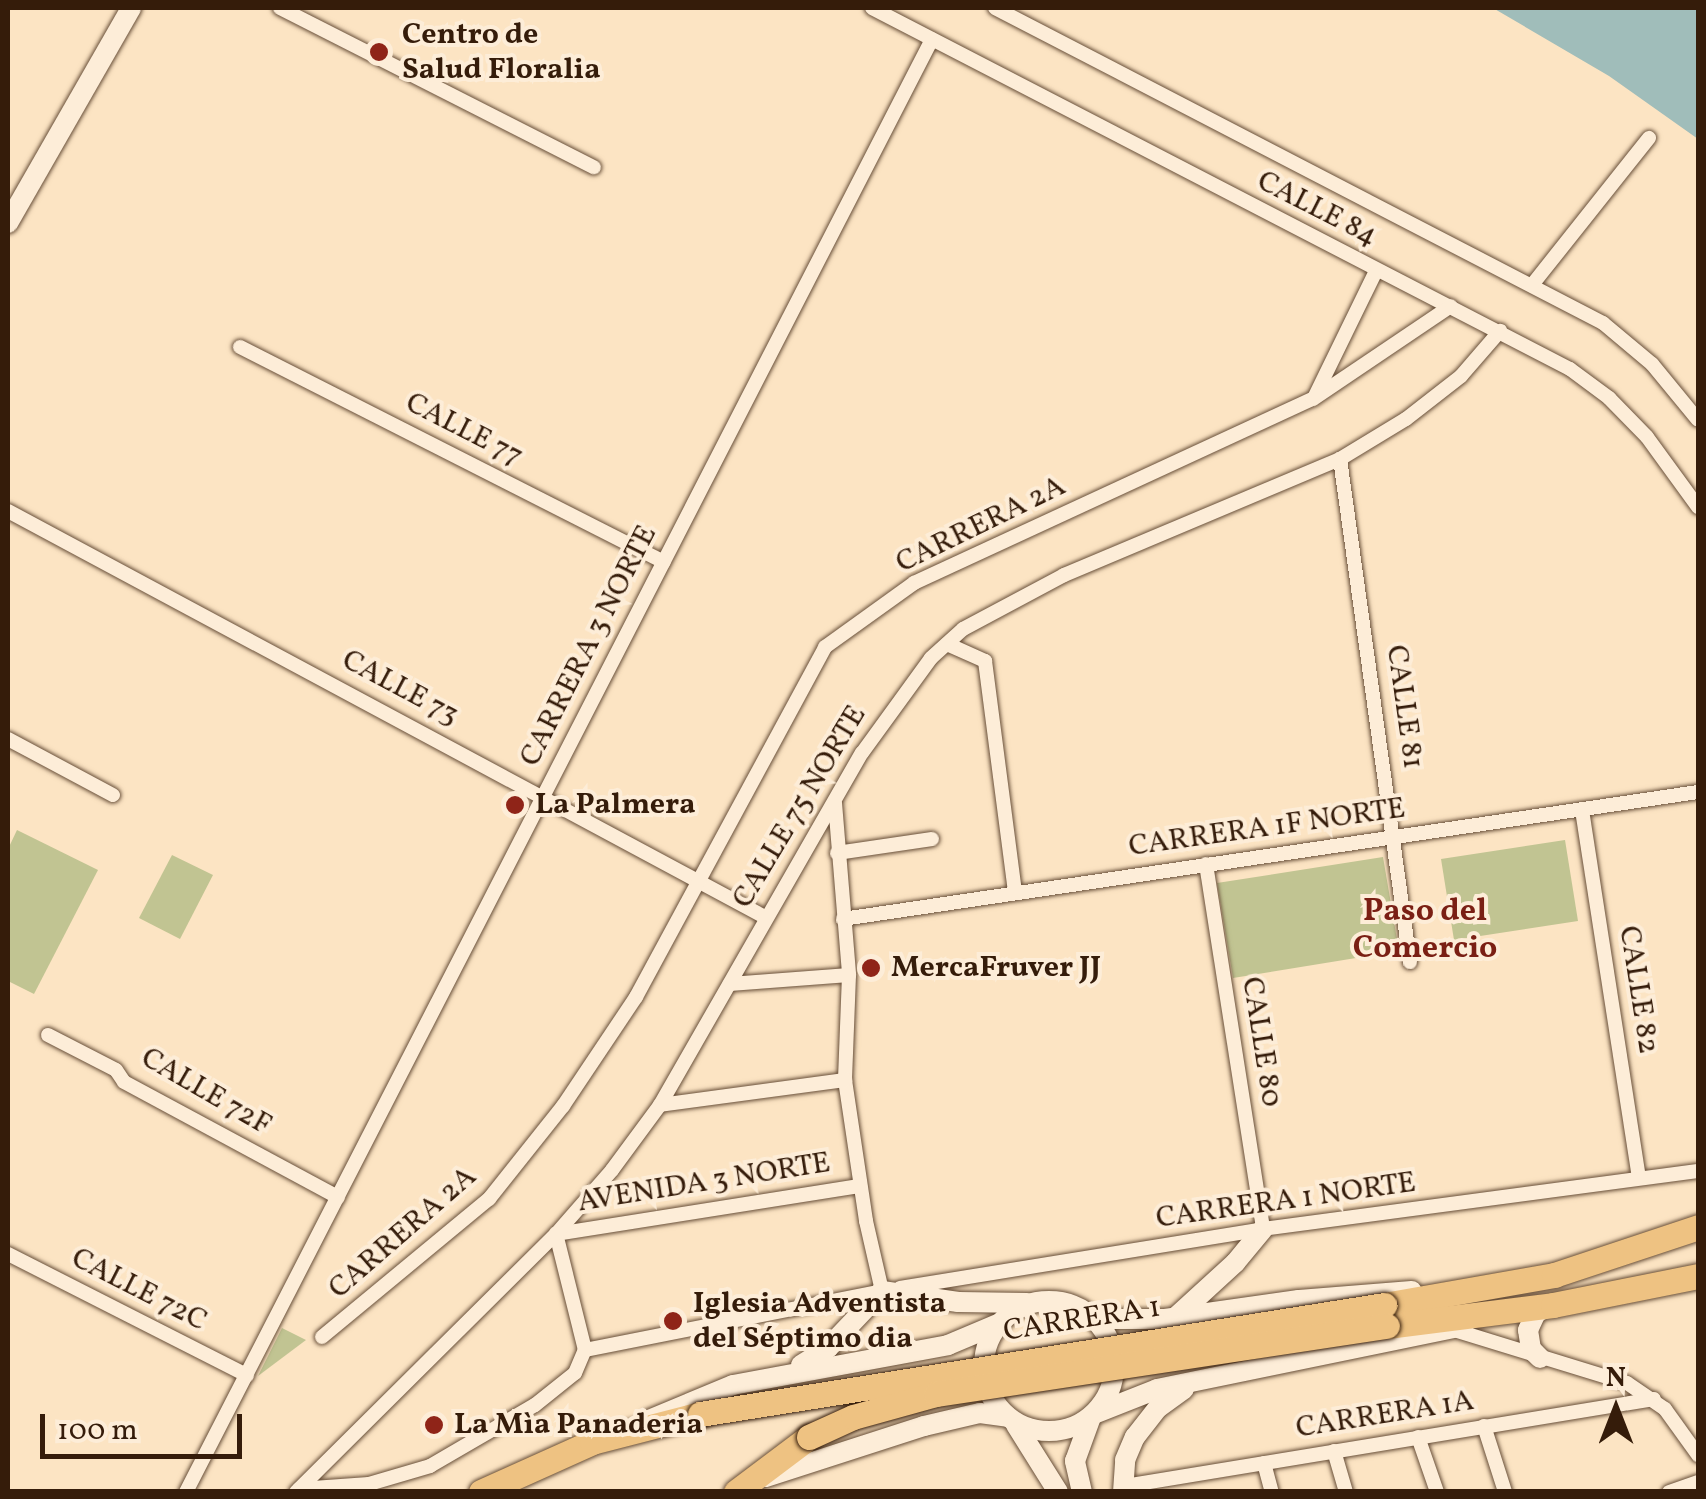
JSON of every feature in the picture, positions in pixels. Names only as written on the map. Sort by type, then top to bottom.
[{"type":"highway","name":"CARRERA 1","points":[[738,1489],[809,1436],[853,1417],[936,1394],[1385,1316],[1618,1256],[1698,1226]]},
{"type":"highway","name":"CARRERA 1","points":[[481,1492],[534,1465],[630,1429],[700,1414],[1385,1316],[1553,1305],[1698,1276]]},
{"type":"street","points":[[8,221],[130,8]]},
{"type":"street","points":[[280,8],[594,167]]},
{"type":"street","name":"CALLE 84","points":[[872,8],[1570,369],[1610,398],[1647,437],[1698,507]]},
{"type":"street","name":"CALLE 84","points":[[995,8],[1604,323],[1652,364],[1698,420]]},
{"type":"street","name":"CARRERA 3 NORTE","points":[[186,1492],[932,38]]},
{"type":"street","points":[[1532,285],[1650,138]]},
{"type":"street","points":[[1313,399],[1376,270]]},
{"type":"street","name":"CARRERA 2A","points":[[322,1338],[489,1199],[600,1054],[636,997],[825,646],[914,583],[1313,399],[1451,306]]},
{"type":"street","name":"CALLE 75 NORTE","points":[[298,1490],[556,1234],[660,1105],[862,753],[903,693],[947,644],[963,629],[1064,575],[1340,459],[1406,419],[1461,376],[1500,331]]},
{"type":"street","name":"CALLE 77","points":[[240,346],[664,562]]},
{"type":"street","name":"CALLE 81","points":[[1340,459],[1410,962]]},
{"type":"street","name":"CALLE 73","points":[[8,511],[765,917]]},
{"type":"street","points":[[947,644],[985,661],[1015,893]]},
{"type":"street","points":[[8,739],[113,795]]},
{"type":"street","name":"CARRERA 1F NORTE","points":[[843,918],[1698,792]]},
{"type":"street","points":[[835,802],[849,975],[845,1080],[860,1186],[882,1291]]},
{"type":"street","name":"CALLE 82","points":[[1582,810],[1639,1178]]},
{"type":"street","points":[[837,853],[932,838]]},
{"type":"street","name":"CALLE 80","points":[[1206,864],[1263,1229]]},
{"type":"street","points":[[730,984],[849,975]]},
{"type":"street","name":"CALLE 72F","points":[[48,1035],[116,1070],[124,1082],[338,1197]]},
{"type":"street","points":[[660,1105],[845,1080]]},
{"type":"street","name":"CARRERA 1 NORTE","points":[[585,1350],[882,1291],[1263,1229],[1698,1171]]},
{"type":"street","name":"AVENIDA 3 NORTE","points":[[556,1234],[860,1186]]},
{"type":"street","points":[[1174,1318],[1235,1262],[1263,1229]]},
{"type":"street","points":[[298,1490],[368,1484],[430,1466],[535,1405],[575,1373],[585,1350],[556,1234]]},
{"type":"street","name":"CALLE 72C","points":[[8,1254],[246,1375]]},
{"type":"street","points":[[1095,1319],[1174,1318],[1342,1295],[1494,1288]]},
{"type":"street","points":[[882,1291],[958,1302],[1067,1304],[1095,1319],[1109,1340],[1115,1369],[1109,1393],[1093,1415],[1075,1461],[1082,1492]]},
{"type":"street","points":[[791,1371],[828,1348],[882,1291]]},
{"type":"street","points":[[630,1429],[702,1396],[791,1371],[948,1345],[1002,1322],[1034,1303]]},
{"type":"street","points":[[738,1489],[911,1429],[980,1413],[1049,1431],[1072,1428],[1142,1393],[1553,1305]]},
{"type":"street","points":[[1540,1358],[1529,1343],[1529,1324],[1536,1313],[1553,1305]]},
{"type":"street","points":[[1002,1322],[989,1340],[984,1368],[990,1395],[1010,1418],[1058,1492]]},
{"type":"street","points":[[1451,1329],[1627,1383],[1654,1400],[1698,1456]]},
{"type":"street","points":[[1125,1490],[1126,1460],[1142,1426],[1167,1400],[1200,1382]]},
{"type":"street","name":"CARRERA 1A","points":[[1125,1490],[1264,1462],[1654,1400]]},
{"type":"street","points":[[1484,1426],[1505,1492]]},
{"type":"street","points":[[1418,1438],[1437,1492]]},
{"type":"street","points":[[1334,1451],[1346,1492]]},
{"type":"street","points":[[1264,1462],[1272,1492]]},
{"type":"street","points":[[1669,1492],[1698,1482]]},
{"type":"green space","points":[[17,830],[98,870],[34,994],[8,981],[8,849]]},
{"type":"green space","points":[[1565,840],[1578,921],[1454,940],[1441,859]]},
{"type":"green space","points":[[172,855],[213,875],[180,939],[139,918]]},
{"type":"green space","points":[[1383,857],[1399,951],[1233,978],[1217,883]]},
{"type":"green space","points":[[282,1328],[306,1340],[258,1376]]},
{"type":"water","points":[[1493,8],[1698,8],[1698,139],[1609,76]]},
{"type":"place","name":"Centro de Salud Floralia","points":[[379,52]]},
{"type":"place","name":"La Palmera","points":[[515,805]]},
{"type":"place","name":"MercaFruver JJ","points":[[871,968]]},
{"type":"place","name":"Iglesia Adventista del Séptimo dia","points":[[673,1321]]},
{"type":"place","name":"La Mìa Panaderia","points":[[434,1425]]},
{"type":"district","name":"Paso del Comercio","points":[[1425,932]]}]
